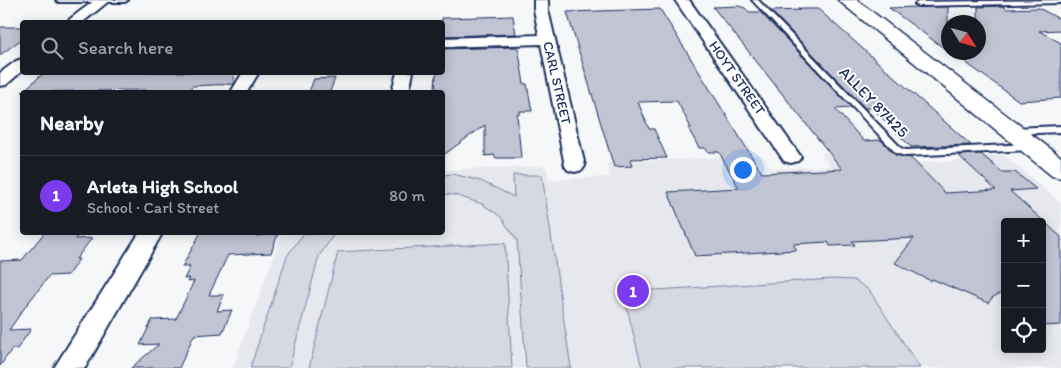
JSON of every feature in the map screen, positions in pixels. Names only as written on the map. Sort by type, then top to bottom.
[{"type":"main road","points":[[846,0],[1061,170]]},
{"type":"street","points":[[78,20],[103,0]]},
{"type":"street","name":"CARL STREET","points":[[541,0],[541,10],[547,39],[576,166]]},
{"type":"street","name":"HOYT STREET","points":[[682,0],[792,157]]},
{"type":"street","points":[[445,43],[547,39]]},
{"type":"street","points":[[0,82],[20,66]]},
{"type":"street","points":[[240,90],[249,75]]},
{"type":"street","points":[[401,90],[404,75]]},
{"type":"street","points":[[69,368],[150,235]]},
{"type":"lane","points":[[59,0],[125,0]]},
{"type":"lane","name":"ALLEY 87425","points":[[755,0],[899,150],[905,153],[1032,147]]},
{"type":"lane","points":[[918,4],[1061,0]]},
{"type":"lane","points":[[1012,131],[1061,128]]},
{"type":"shaded area","points":[[883,150],[896,164],[968,160],[966,157],[1004,155],[1061,203],[1061,368],[233,368],[281,235],[445,235],[445,170],[546,166],[549,180],[611,177],[606,163],[762,155],[772,169],[830,166],[821,153]]},
{"type":"shaded area","points":[[453,174],[481,181],[514,197],[513,175],[542,175],[571,368],[526,368],[517,240],[500,216],[482,204],[455,195],[445,194],[445,175]]},
{"type":"shaded area","points":[[303,235],[334,235],[319,256],[289,368],[250,368],[287,256]]},
{"type":"shaded area","points":[[505,243],[512,368],[309,368],[338,252]]},
{"type":"shaded area","points":[[833,279],[854,280],[869,290],[920,368],[642,368],[623,292]]},
{"type":"building","points":[[739,6],[749,12],[760,12],[852,108],[835,109],[864,141],[881,140],[895,155],[911,158],[945,193],[996,190],[958,155],[981,154],[1002,172],[1015,172],[1036,189],[1010,191],[1040,218],[1001,218],[1001,293],[993,297],[988,303],[932,279],[931,281],[895,263],[914,238],[852,241],[855,245],[830,246],[828,242],[793,244],[797,250],[695,256],[668,192],[739,188],[719,152],[708,152],[705,148],[699,148],[677,101],[638,102],[649,129],[654,129],[667,158],[630,159],[632,166],[614,167],[567,12],[660,9],[762,173],[842,169],[713,7]]},
{"type":"building","points":[[1003,6],[1007,9],[1039,8],[1061,20],[1061,30],[1039,31],[1061,43],[1061,98],[1019,101],[962,60],[986,60],[986,15],[978,15],[978,7]]},
{"type":"building","points":[[948,7],[948,15],[941,15],[941,46],[889,8]]},
{"type":"building","points":[[798,9],[818,9],[971,145],[911,147],[872,108],[865,108],[771,11],[800,10]]},
{"type":"building","points":[[513,16],[516,34],[445,36],[445,20],[442,20],[442,18]]},
{"type":"building","points":[[0,27],[20,27],[20,40],[0,55]]},
{"type":"building","points":[[518,47],[524,84],[527,84],[532,111],[520,111],[520,114],[517,114],[521,158],[495,158],[495,155],[485,156],[485,125],[445,154],[445,90],[435,88],[436,75],[445,75],[445,49]]},
{"type":"building","points":[[42,75],[234,75],[234,84],[192,86],[189,90],[24,90]]},
{"type":"building","points":[[335,78],[331,90],[310,90],[314,79]]},
{"type":"building","points":[[1046,223],[1061,237],[1061,325],[1046,326]]},
{"type":"building","points":[[43,235],[78,235],[75,239],[92,238],[76,259],[79,259],[68,275],[49,276],[25,307],[9,330],[31,329],[17,349],[12,349],[0,366],[0,261],[22,260]]},
{"type":"building","points":[[199,235],[278,235],[271,253],[228,255],[209,295],[224,295],[217,311],[232,310],[222,333],[194,335],[179,368],[131,368],[159,344],[140,345],[152,320],[176,319],[194,281],[187,282],[189,278],[184,279],[190,267],[182,267]]},
{"type":"place","name":"Arleta High School","points":[[633,291]]}]
